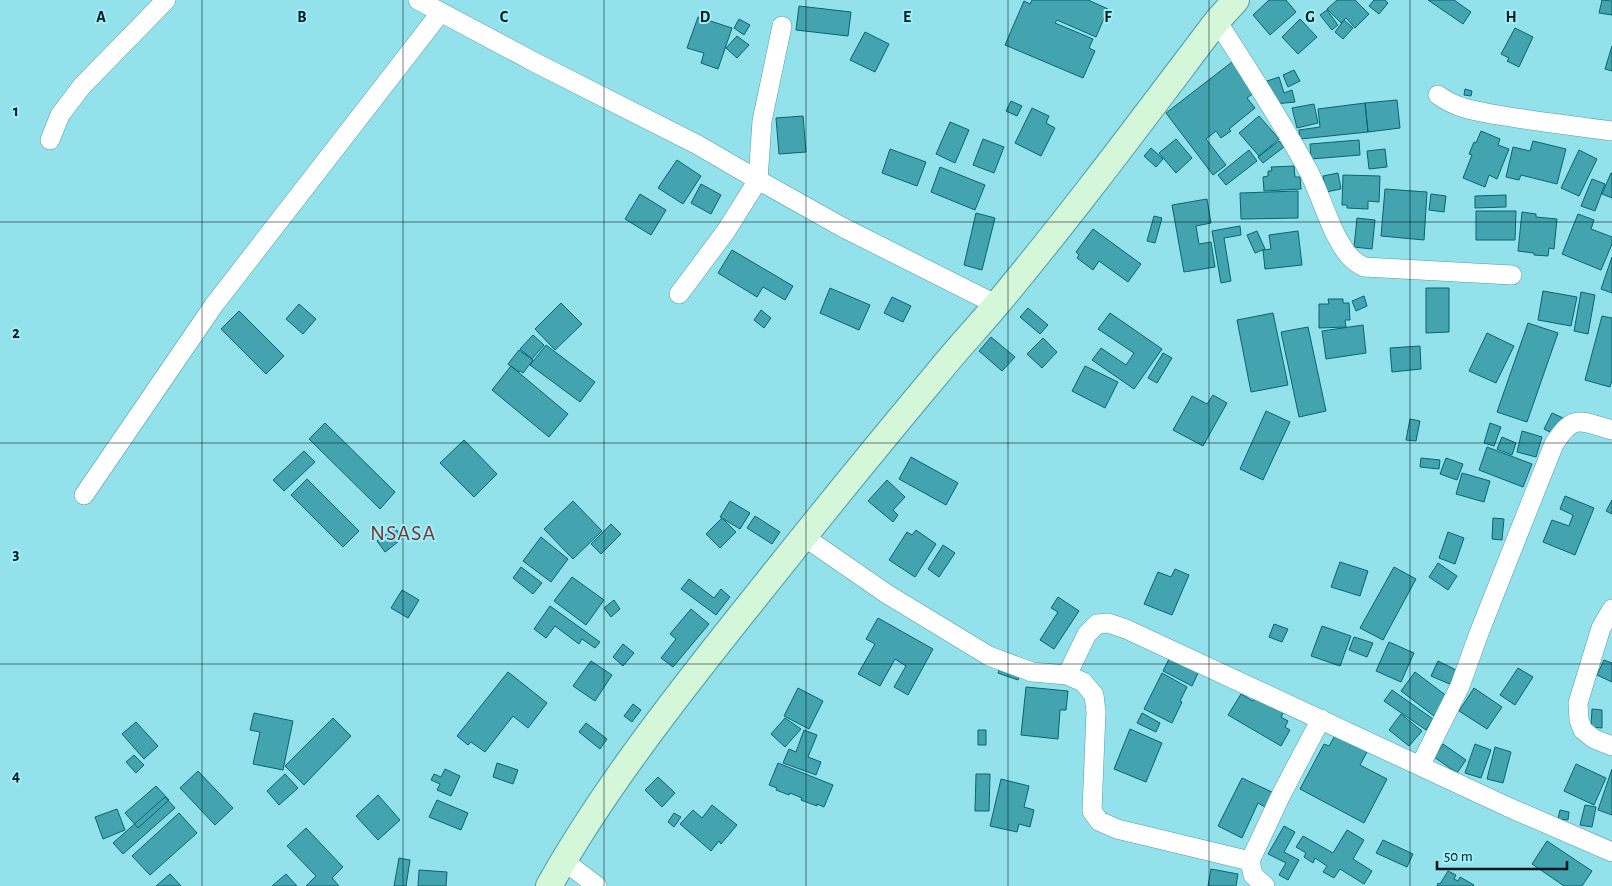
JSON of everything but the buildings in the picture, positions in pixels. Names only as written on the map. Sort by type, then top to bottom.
[{"type":"street","points":[[50,140],[60,114],[82,86],[166,0]]},
{"type":"street","points":[[418,0],[536,63],[698,144],[842,227],[997,305]]},
{"type":"street","points":[[549,886],[582,832],[653,728],[803,536],[939,371],[997,305],[1080,201],[1230,6],[1272,107],[1309,174],[1338,239],[1354,262],[1364,267],[1512,275]]},
{"type":"street","points":[[84,495],[214,305],[441,12]]},
{"type":"street","points":[[680,294],[726,231],[758,180],[762,121],[782,26]]},
{"type":"street","points":[[1438,96],[1458,107],[1480,112],[1612,131]]},
{"type":"street","points":[[1420,766],[1460,686],[1554,444],[1563,430],[1571,424],[1580,421],[1612,430]]},
{"type":"street","points":[[803,536],[887,594],[989,656],[1032,672],[1067,675],[1083,682],[1094,694],[1096,712],[1092,811],[1099,821],[1117,829],[1254,877],[1282,792],[1320,719]]},
{"type":"street","points":[[1612,609],[1601,628],[1578,704],[1578,720],[1583,730],[1594,739],[1612,746]]},
{"type":"street","points":[[1067,675],[1087,634],[1097,624],[1108,623],[1126,629],[1508,807],[1612,852]]},
{"type":"street","points":[[564,861],[597,886]]},
{"type":"district","name":"NSASA","points":[[403,532]]}]
